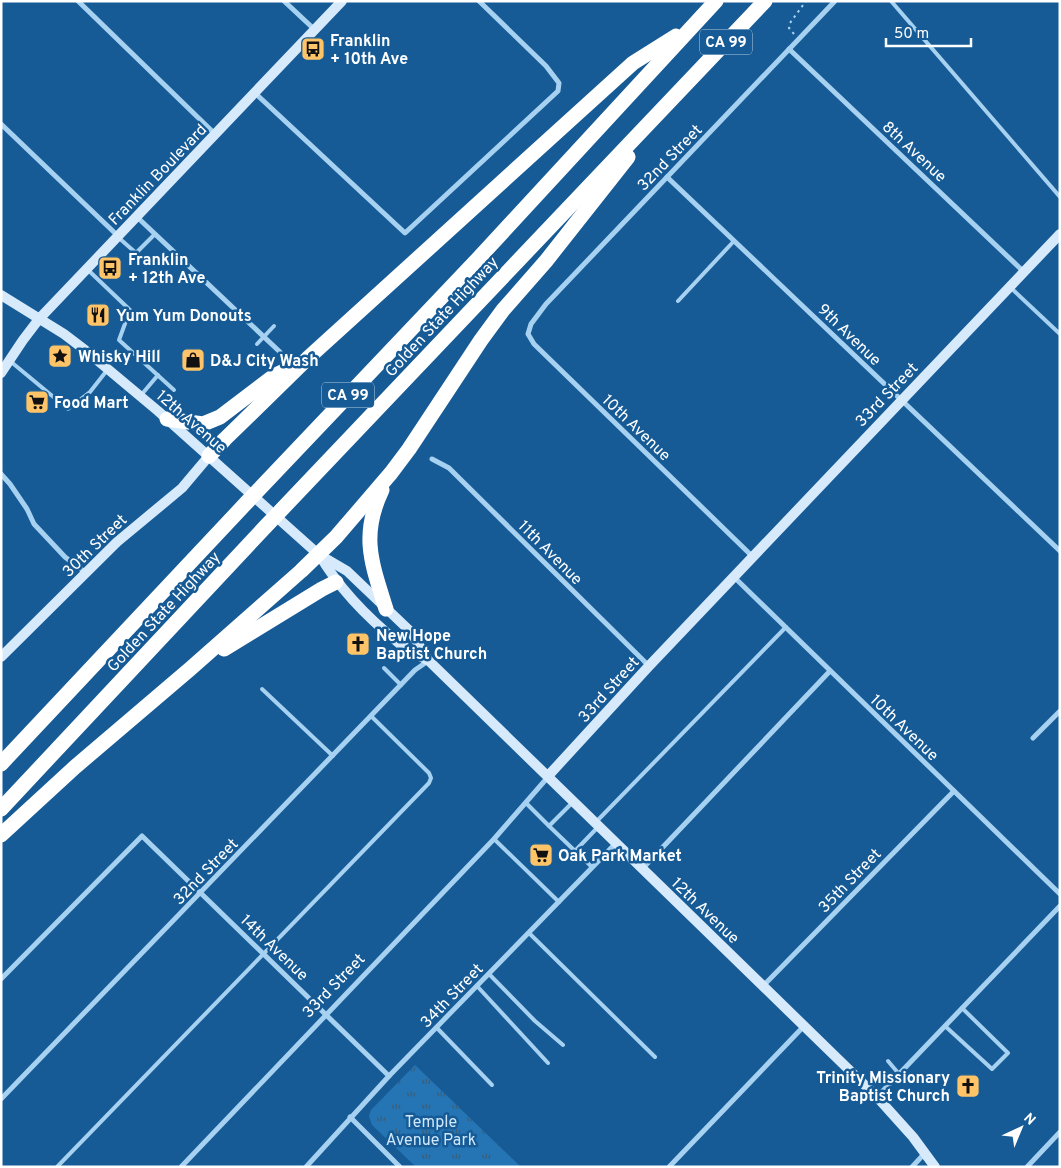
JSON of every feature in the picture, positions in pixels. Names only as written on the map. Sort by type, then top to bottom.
[{"type":"highway","name":"Golden State Highway","points":[[1,764],[248,500],[475,262],[716,1]]},
{"type":"highway","name":"Golden State Highway","points":[[1,810],[266,526],[765,1]]},
{"type":"highway","points":[[209,456],[308,358],[633,63],[693,26]]},
{"type":"highway","points":[[1,835],[75,767],[190,669],[314,550],[336,538],[391,474],[503,310],[546,261],[686,82]]},
{"type":"highway","points":[[167,419],[203,424],[220,417],[274,376],[308,358]]},
{"type":"highway","points":[[386,609],[373,568],[370,535],[372,517],[391,474]]},
{"type":"highway","points":[[190,669],[336,582]]},
{"type":"main road","name":"Franklin Boulevard","points":[[1,373],[39,318],[88,269],[136,216],[342,1]]},
{"type":"main road","name":"33rd Street","points":[[548,776],[649,666],[1060,234]]},
{"type":"main road","name":"12th Avenue","points":[[1,295],[64,334],[108,369],[314,550],[347,571],[411,632],[428,660],[878,1097],[935,1167]]},
{"type":"main road","name":"30th Street","points":[[1,657],[122,537],[182,488],[209,456]]},
{"type":"main road","name":"12th Avenue","points":[[314,550],[336,582],[374,621],[401,645],[428,660]]},
{"type":"street","points":[[78,1],[215,134]]},
{"type":"street","points":[[284,1],[315,30]]},
{"type":"street","points":[[255,93],[404,233],[558,91],[559,83],[546,66],[479,1]]},
{"type":"street","name":"32nd Street","points":[[528,334],[531,324],[546,304],[835,1]]},
{"type":"street","name":"8th Avenue","points":[[789,49],[1024,272]]},
{"type":"street","points":[[1,124],[118,236]]},
{"type":"street","name":"9th Avenue","points":[[667,177],[1060,550]]},
{"type":"street","points":[[136,216],[280,352]]},
{"type":"street","name":"10th Avenue","points":[[528,334],[534,344],[753,557]]},
{"type":"street","name":"11th Avenue","points":[[432,459],[449,468],[649,666]]},
{"type":"street","points":[[1,474],[27,509],[34,524],[65,557],[86,573]]},
{"type":"street","name":"10th Avenue","points":[[734,577],[1060,894]]},
{"type":"street","name":"32nd Street","points":[[1,1099],[202,893],[400,685],[428,660]]},
{"type":"street","points":[[642,868],[830,671]]},
{"type":"street","points":[[1033,738],[1060,711]]},
{"type":"street","name":"33rd Street","points":[[182,1167],[494,839],[548,776]]},
{"type":"street","name":"35th Street","points":[[762,986],[954,791]]},
{"type":"street","name":"14th Avenue","points":[[1,979],[142,836],[389,1076]]},
{"type":"street","name":"34th Street","points":[[306,1167],[389,1076],[530,933],[616,842]]},
{"type":"street","points":[[878,1097],[1060,906]]},
{"type":"street","points":[[669,1167],[805,1026]]},
{"type":"street","points":[[350,1117],[400,1167]]},
{"type":"street","points":[[1027,1167],[1060,1132]]},
{"type":"street","points":[[912,1167],[925,1153]]},
{"type":"lane","points":[[891,1],[1060,197]]},
{"type":"lane","points":[[118,236],[136,253],[154,234]]},
{"type":"lane","points":[[678,301],[734,241]]},
{"type":"lane","points":[[88,269],[130,310],[119,340],[174,390]]},
{"type":"lane","points":[[1010,287],[1060,334]]},
{"type":"lane","points":[[257,344],[274,326]]},
{"type":"lane","points":[[9,360],[68,409],[90,392],[108,369]]},
{"type":"lane","points":[[140,396],[158,375]]},
{"type":"lane","points":[[575,851],[597,824],[786,627]]},
{"type":"lane","points":[[384,668],[400,685]]},
{"type":"lane","points":[[262,689],[333,756]]},
{"type":"lane","points":[[57,1167],[428,783],[431,778],[429,773],[371,716]]},
{"type":"lane","points":[[549,826],[574,801]]},
{"type":"lane","points":[[526,803],[592,867]]},
{"type":"lane","points":[[494,839],[559,902]]},
{"type":"lane","points":[[530,933],[655,1057]]},
{"type":"lane","points":[[489,974],[535,1021],[563,1045]]},
{"type":"lane","points":[[477,986],[548,1063]]},
{"type":"lane","points":[[945,1026],[992,1069],[1008,1053],[962,1008]]},
{"type":"lane","points":[[437,1028],[492,1085]]},
{"type":"lane","points":[[888,1061],[899,1074]]},
{"type":"path","points":[[797,13],[806,1]]},
{"type":"green space","name":"Temple Avenue Park","points":[[415,1065],[521,1167],[416,1167],[372,1125],[369,1116],[371,1110]]},
{"type":"green space","points":[[437,1131],[452,1147],[439,1160],[423,1145]]},
{"type":"place","name":"Franklin + 10th Ave","points":[[313,49]]},
{"type":"place","name":"Franklin + 12th Ave","points":[[110,268]]},
{"type":"place","name":"Yum Yum Donouts","points":[[98,315]]},
{"type":"place","name":"Whisky Hill","points":[[60,356]]},
{"type":"place","name":"D&J City Wash","points":[[193,360]]},
{"type":"place","name":"Food Mart","points":[[37,402]]},
{"type":"place","name":"New Hope Baptist Church","points":[[358,644]]},
{"type":"place","name":"Oak Park Market","points":[[541,855]]},
{"type":"place","name":"Trinity Missionary Baptist Church","points":[[968,1086]]}]
